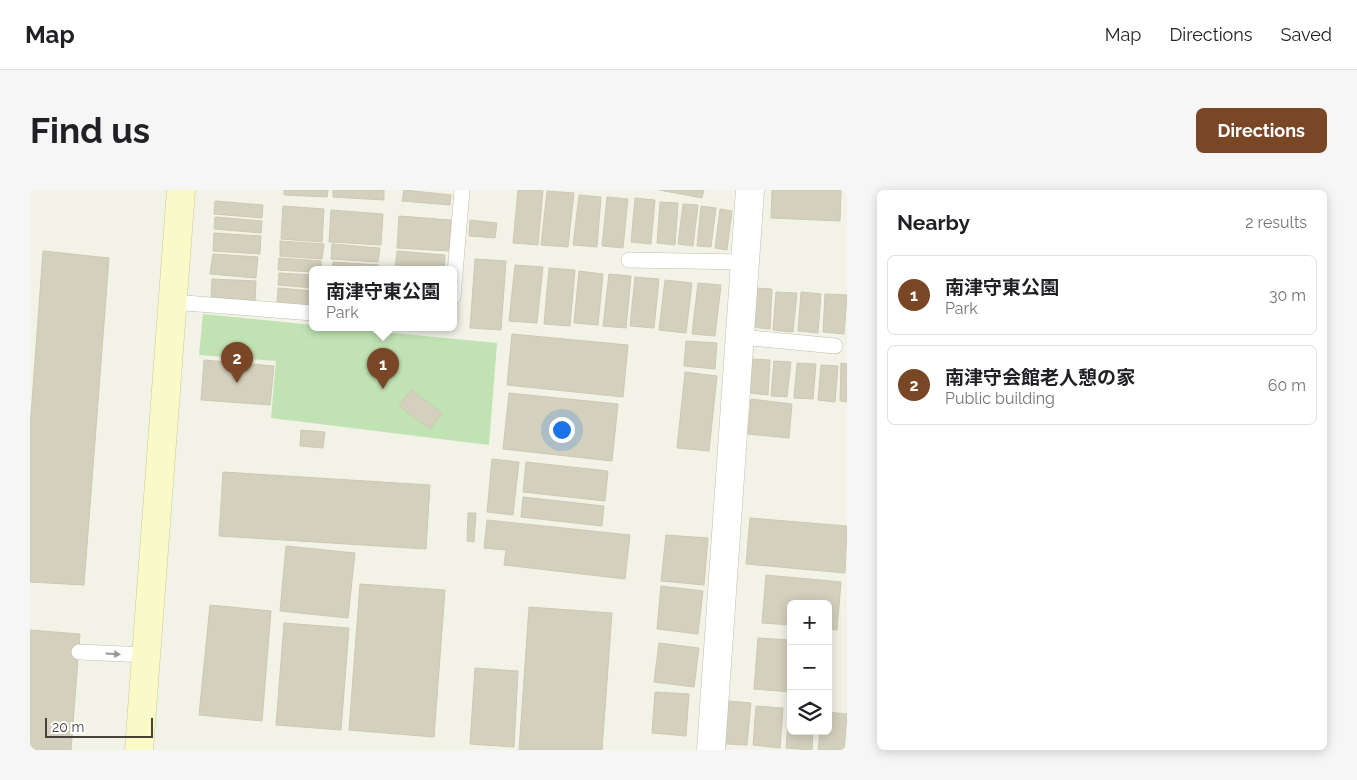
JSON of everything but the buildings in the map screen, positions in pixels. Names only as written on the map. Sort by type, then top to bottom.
[{"type":"street","points":[[139,750],[180,190]]},
{"type":"street","points":[[711,750],[750,190]]},
{"type":"lane","points":[[456,266],[462,190]]},
{"type":"lane","points":[[629,260],[745,262]]},
{"type":"lane","points":[[172,302],[309,313]]},
{"type":"lane","points":[[740,337],[835,346]]},
{"type":"lane","points":[[79,652],[146,656]]},
{"type":"green space","points":[[203,314],[309,325],[309,331],[373,331],[497,343],[489,445],[271,418],[276,361],[199,355]]},
{"type":"place","name":"南津守会館老人憩の家","points":[[237,383]]},
{"type":"place","name":"南津守東公園","points":[[383,389]]}]
